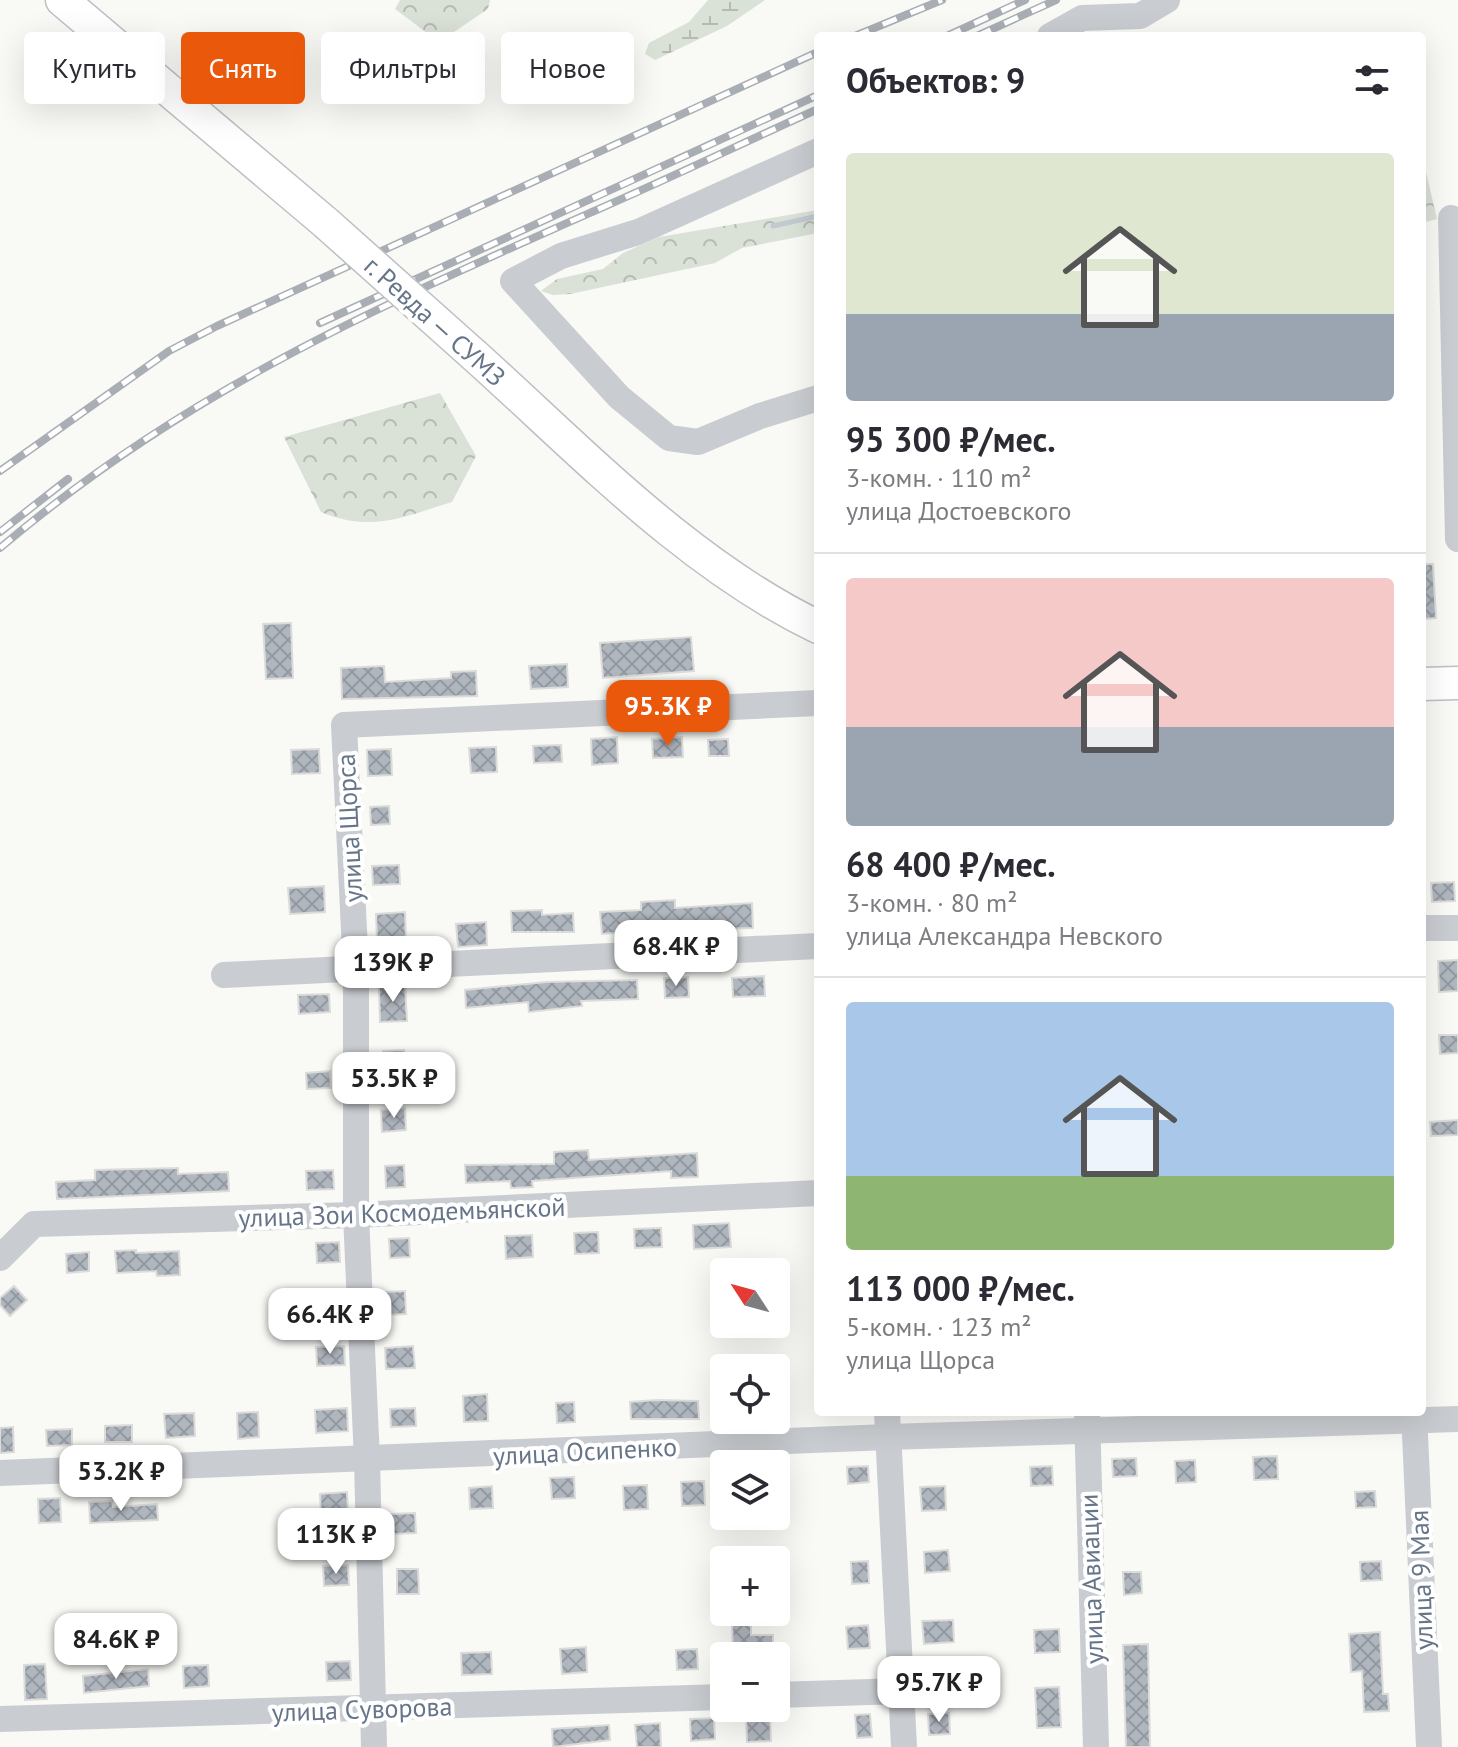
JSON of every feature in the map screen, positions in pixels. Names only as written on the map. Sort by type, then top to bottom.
[{"type":"main road","name":"г. Ревда — СУМЗ","points":[[62,0],[326,223],[663,525],[734,577],[814,625]]},
{"type":"main road","points":[[1426,684],[1458,683]]},
{"type":"street","points":[[1057,32],[1082,18],[1128,19],[1167,0]]},
{"type":"street","points":[[814,153],[638,232],[561,256],[513,281],[619,397],[669,438],[698,442],[760,416],[814,399]]},
{"type":"street","points":[[1451,218],[1458,539]]},
{"type":"street","name":"улица Щорса","points":[[374,1747],[367,1460],[356,1215],[356,971],[344,725],[814,703]]},
{"type":"street","points":[[1426,928],[1458,928]]},
{"type":"street","points":[[224,975],[356,971],[814,946]]},
{"type":"street","name":"улица Зои Космодемьянской","points":[[0,1258],[34,1224],[356,1215],[814,1193]]},
{"type":"street","name":"улица Осипенко","points":[[0,1473],[367,1460],[887,1424],[1414,1416],[1458,1419]]},
{"type":"street","name":"улица 9 Мая","points":[[1414,1416],[1429,1747]]},
{"type":"street","name":"улица Авиации","points":[[1087,1422],[1096,1747]]},
{"type":"street","points":[[887,1424],[904,1747]]},
{"type":"street","points":[[790,1695],[901,1691]]},
{"type":"street","name":"улица Суворова","points":[[0,1719],[710,1698]]},
{"type":"green space","points":[[400,0],[490,0],[488,9],[454,32],[426,32],[395,9]]},
{"type":"green space","points":[[708,0],[765,0],[727,26],[655,60],[645,54],[649,43],[689,22]]},
{"type":"green space","points":[[1426,172],[1437,219],[1426,222]]},
{"type":"green space","points":[[814,211],[814,234],[742,248],[715,263],[570,294],[553,295],[541,291],[557,279],[603,269],[623,253],[659,237]]},
{"type":"green space","points":[[440,393],[476,456],[452,502],[402,517],[372,522],[339,518],[321,512],[284,437]]},
{"type":"building","points":[[1426,564],[1433,564],[1436,618],[1426,619]]},
{"type":"building","points":[[291,623],[293,678],[266,679],[263,624]]},
{"type":"building","points":[[691,637],[694,671],[603,678],[600,643]]},
{"type":"building","points":[[567,664],[568,687],[531,689],[529,666]]},
{"type":"building","points":[[384,666],[385,682],[451,678],[451,672],[476,671],[477,696],[342,699],[341,668]]},
{"type":"building","points":[[617,737],[618,763],[592,765],[591,739]]},
{"type":"building","points":[[682,737],[683,757],[653,758],[652,739]]},
{"type":"building","points":[[728,739],[729,756],[709,756],[708,740]]},
{"type":"building","points":[[561,745],[562,762],[534,763],[533,746]]},
{"type":"building","points":[[496,747],[497,772],[471,773],[469,748]]},
{"type":"building","points":[[319,749],[320,773],[292,774],[291,750]]},
{"type":"building","points":[[391,749],[392,775],[368,776],[367,750]]},
{"type":"building","points":[[389,806],[390,824],[371,825],[370,807]]},
{"type":"building","points":[[399,865],[400,884],[373,885],[372,866]]},
{"type":"building","points":[[1454,882],[1455,901],[1432,902],[1431,883]]},
{"type":"building","points":[[324,886],[325,912],[290,914],[288,888]]},
{"type":"building","points":[[675,900],[675,908],[752,903],[753,928],[681,930],[681,925],[629,927],[630,932],[602,934],[600,912],[641,910],[641,902]]},
{"type":"building","points":[[542,910],[542,915],[573,913],[574,932],[512,932],[511,911]]},
{"type":"building","points":[[405,912],[406,940],[377,941],[376,914]]},
{"type":"building","points":[[486,922],[487,945],[458,947],[456,924]]},
{"type":"building","points":[[1458,960],[1458,991],[1439,992],[1438,961]]},
{"type":"building","points":[[764,976],[765,996],[733,997],[732,978]]},
{"type":"building","points":[[688,977],[689,997],[665,998],[664,978]]},
{"type":"building","points":[[637,980],[638,999],[581,1001],[582,1006],[529,1012],[528,1002],[466,1008],[465,990],[547,982]]},
{"type":"building","points":[[405,986],[407,1021],[380,1022],[379,987]]},
{"type":"building","points":[[329,994],[330,1012],[299,1014],[298,995]]},
{"type":"building","points":[[1439,1035],[1458,1035],[1458,1053],[1440,1054]]},
{"type":"building","points":[[404,1050],[405,1071],[384,1072],[383,1051]]},
{"type":"building","points":[[330,1071],[331,1088],[307,1089],[306,1073]]},
{"type":"building","points":[[405,1108],[406,1130],[382,1132],[381,1110]]},
{"type":"building","points":[[1458,1120],[1458,1135],[1431,1136],[1430,1122]]},
{"type":"building","points":[[588,1150],[589,1160],[697,1153],[698,1177],[671,1178],[671,1171],[532,1181],[533,1187],[511,1188],[510,1181],[466,1183],[465,1165],[554,1164],[554,1152]]},
{"type":"building","points":[[404,1165],[405,1187],[386,1188],[385,1166]]},
{"type":"building","points":[[178,1168],[178,1174],[228,1172],[229,1191],[57,1199],[56,1182],[95,1180],[95,1170]]},
{"type":"building","points":[[333,1170],[334,1189],[307,1190],[306,1171]]},
{"type":"building","points":[[729,1223],[731,1247],[694,1249],[693,1225]]},
{"type":"building","points":[[661,1228],[662,1247],[635,1248],[634,1229]]},
{"type":"building","points":[[598,1232],[599,1253],[575,1254],[574,1233]]},
{"type":"building","points":[[532,1235],[533,1257],[506,1259],[505,1236]]},
{"type":"building","points":[[409,1238],[410,1257],[390,1258],[389,1239]]},
{"type":"building","points":[[339,1242],[340,1262],[317,1263],[316,1243]]},
{"type":"building","points":[[136,1250],[136,1253],[179,1251],[180,1275],[157,1276],[156,1271],[117,1273],[115,1251]]},
{"type":"building","points":[[89,1252],[89,1271],[67,1273],[66,1254]]},
{"type":"building","points":[[14,1286],[27,1300],[10,1316],[0,1305],[0,1298]]},
{"type":"building","points":[[405,1291],[406,1314],[387,1315],[386,1292]]},
{"type":"building","points":[[344,1346],[345,1365],[317,1366],[316,1347]]},
{"type":"building","points":[[413,1346],[415,1368],[386,1369],[385,1348]]},
{"type":"building","points":[[487,1394],[488,1421],[464,1422],[463,1396]]},
{"type":"building","points":[[698,1401],[699,1419],[631,1419],[630,1402]]},
{"type":"building","points":[[574,1402],[575,1422],[557,1423],[556,1403]]},
{"type":"building","points":[[347,1408],[348,1431],[316,1433],[315,1410]]},
{"type":"building","points":[[415,1408],[416,1426],[391,1427],[390,1409]]},
{"type":"building","points":[[258,1412],[259,1437],[238,1439],[237,1413]]},
{"type":"building","points":[[194,1413],[195,1436],[166,1438],[164,1414]]},
{"type":"building","points":[[132,1425],[132,1442],[105,1442],[105,1426]]},
{"type":"building","points":[[13,1427],[14,1452],[0,1453],[0,1428]]},
{"type":"building","points":[[72,1429],[72,1445],[47,1446],[46,1430]]},
{"type":"building","points":[[1277,1456],[1278,1479],[1254,1480],[1253,1457]]},
{"type":"building","points":[[1136,1458],[1137,1476],[1113,1477],[1112,1459]]},
{"type":"building","points":[[1195,1460],[1196,1482],[1176,1483],[1175,1461]]},
{"type":"building","points":[[868,1466],[869,1482],[848,1484],[847,1467]]},
{"type":"building","points":[[1052,1466],[1053,1485],[1031,1486],[1030,1467]]},
{"type":"building","points":[[574,1477],[575,1498],[552,1499],[550,1478]]},
{"type":"building","points":[[704,1481],[705,1505],[682,1506],[681,1482]]},
{"type":"building","points":[[647,1485],[648,1509],[624,1510],[623,1486]]},
{"type":"building","points":[[492,1486],[493,1508],[470,1509],[469,1488]]},
{"type":"building","points":[[945,1486],[946,1510],[922,1511],[920,1487]]},
{"type":"building","points":[[1375,1491],[1376,1507],[1356,1508],[1355,1492]]},
{"type":"building","points":[[347,1492],[348,1513],[321,1514],[320,1494]]},
{"type":"building","points":[[60,1498],[61,1522],[39,1523],[38,1499]]},
{"type":"building","points":[[112,1501],[113,1507],[157,1504],[158,1520],[90,1523],[89,1502]]},
{"type":"building","points":[[415,1513],[416,1533],[392,1534],[391,1514]]},
{"type":"building","points":[[948,1550],[950,1571],[925,1573],[924,1552]]},
{"type":"building","points":[[868,1561],[869,1583],[852,1584],[851,1562]]},
{"type":"building","points":[[1381,1561],[1382,1580],[1361,1581],[1360,1562]]},
{"type":"building","points":[[348,1565],[349,1585],[324,1586],[323,1566]]},
{"type":"building","points":[[397,1569],[418,1569],[419,1594],[397,1594]]},
{"type":"building","points":[[1123,1572],[1141,1572],[1142,1593],[1124,1595]]},
{"type":"building","points":[[953,1620],[954,1642],[924,1644],[922,1621]]},
{"type":"building","points":[[868,1625],[870,1648],[848,1649],[846,1627]]},
{"type":"building","points":[[732,1626],[751,1626],[751,1635],[773,1635],[773,1642],[733,1642]]},
{"type":"building","points":[[1059,1629],[1060,1652],[1035,1653],[1034,1630]]},
{"type":"building","points":[[1380,1632],[1383,1694],[1388,1694],[1389,1711],[1364,1712],[1362,1671],[1351,1672],[1349,1634]]},
{"type":"building","points":[[1148,1644],[1150,1747],[1126,1747],[1123,1645]]},
{"type":"building","points":[[586,1647],[587,1672],[562,1674],[560,1649]]},
{"type":"building","points":[[697,1649],[698,1669],[677,1670],[676,1650]]},
{"type":"building","points":[[491,1652],[492,1674],[462,1675],[461,1653]]},
{"type":"building","points":[[350,1661],[351,1680],[327,1681],[326,1662]]},
{"type":"building","points":[[45,1664],[47,1699],[25,1700],[24,1665]]},
{"type":"building","points":[[208,1665],[209,1686],[184,1688],[183,1666]]},
{"type":"building","points":[[148,1669],[149,1686],[84,1693],[83,1676]]},
{"type":"building","points":[[1059,1687],[1061,1727],[1037,1728],[1035,1688]]},
{"type":"building","points":[[949,1713],[950,1734],[929,1735],[928,1714]]},
{"type":"building","points":[[870,1714],[872,1737],[857,1738],[855,1715]]},
{"type":"building","points":[[710,1718],[710,1722],[714,1722],[715,1739],[691,1741],[690,1719]]},
{"type":"building","points":[[746,1722],[770,1722],[771,1741],[747,1742]]},
{"type":"building","points":[[660,1723],[661,1747],[637,1747],[635,1725]]},
{"type":"building","points":[[609,1725],[610,1740],[553,1747],[552,1729]]},
{"type":"waterway","points":[[773,226],[814,217]]},
{"type":"railway","points":[[865,32],[942,0]]},
{"type":"railway","points":[[956,32],[1025,0]]},
{"type":"railway","points":[[986,32],[1056,0]]},
{"type":"railway","points":[[0,471],[169,351],[217,326],[814,54]]},
{"type":"railway","points":[[320,323],[814,97]]},
{"type":"railway","points":[[0,548],[69,493],[140,443],[211,398],[284,358],[434,283],[814,111]]},
{"type":"railway","points":[[0,532],[68,479]]}]
